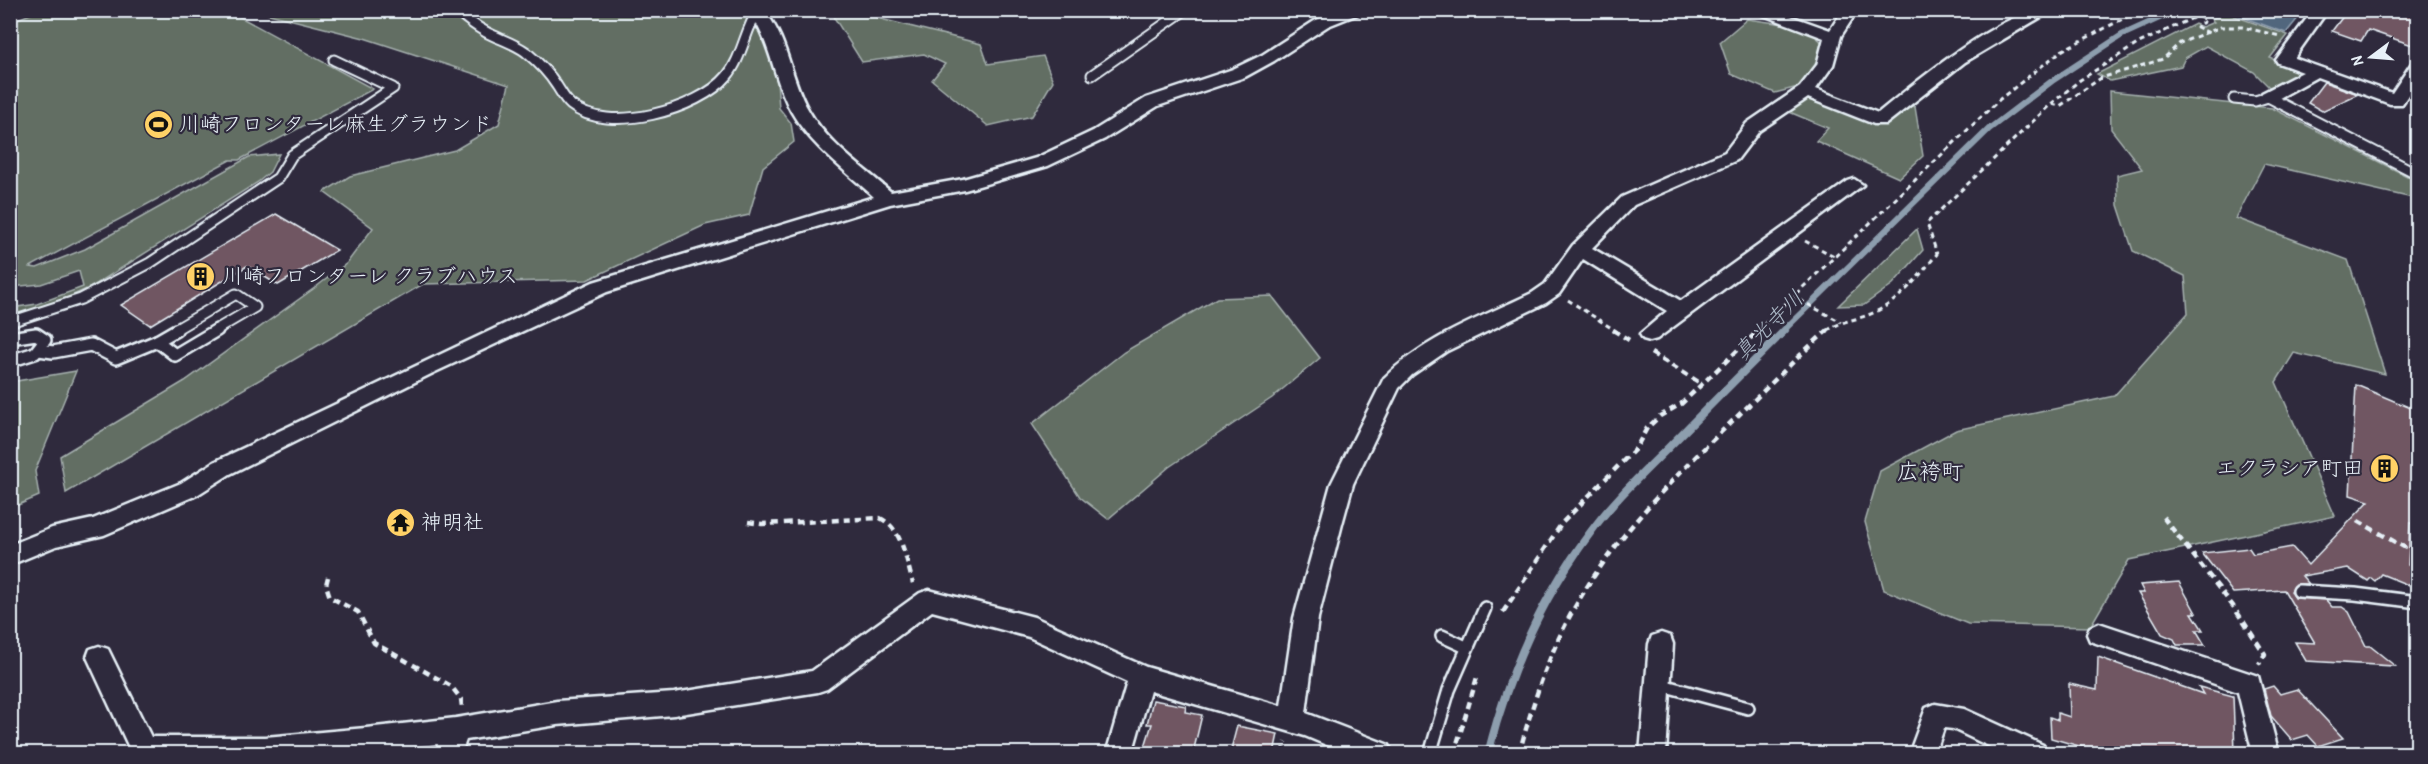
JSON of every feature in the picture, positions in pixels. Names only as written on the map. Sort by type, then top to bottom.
[{"type":"street","points":[[10,556],[52,537],[96,528],[189,489],[243,457],[600,287],[887,200],[965,184],[1042,162],[1099,135],[1152,102],[1239,73],[1268,58],[1322,23],[1361,10]]},
{"type":"street","points":[[1757,10],[1833,36]]},
{"type":"street","points":[[1292,720],[1306,618],[1333,514],[1342,484],[1391,383],[1401,371],[1441,344],[1511,312],[1552,289],[1580,249],[1628,201],[1731,156],[1753,127],[1806,91],[1825,65],[1833,36],[1851,10]]},
{"type":"street","points":[[1806,91],[1880,120],[1948,65],[2020,21],[2046,10]]},
{"type":"street","points":[[757,11],[774,35],[787,81],[801,113],[829,144],[887,200]]},
{"type":"street","points":[[2319,11],[2284,60],[2396,100],[2418,66]]},
{"type":"street","points":[[2268,97],[2277,91],[2301,83],[2314,71]]},
{"type":"street","points":[[1643,342],[1682,310],[1854,185]]},
{"type":"street","points":[[1580,249],[1682,310]]},
{"type":"street","points":[[99,657],[140,751],[452,742],[557,713],[674,704],[818,681],[929,600],[1034,628],[1141,677],[1281,719],[1292,720],[1380,753]]},
{"type":"street","points":[[2099,634],[2249,684],[2266,753]]},
{"type":"street","points":[[1653,753],[1661,644]]},
{"type":"street","points":[[1119,753],[1141,677]]},
{"type":"street","points":[[1922,753],[1935,716],[1945,715],[1955,717],[2034,753]]},
{"type":"lane","points":[[456,10],[486,32],[518,46],[536,60],[572,106],[613,117],[641,116],[668,111],[711,92],[726,78],[737,60],[749,24],[757,11]]},
{"type":"lane","points":[[1092,75],[1185,10]]},
{"type":"lane","points":[[10,322],[76,302],[139,268],[278,178],[292,155],[393,88],[334,60]]},
{"type":"lane","points":[[2234,99],[2254,101],[2268,97],[2418,174]]},
{"type":"lane","points":[[39,350],[53,352],[91,345],[116,358],[157,341],[236,294],[255,307],[175,355],[157,341]]},
{"type":"lane","points":[[10,338],[40,334],[45,340],[39,350],[29,357],[10,361]]},
{"type":"lane","points":[[2299,591],[2363,594],[2418,602]]},
{"type":"lane","points":[[1430,753],[1449,690],[1485,608]]},
{"type":"lane","points":[[1442,636],[1466,647]]},
{"type":"lane","points":[[1658,684],[1748,708]]},
{"type":"path","points":[[1498,622],[1562,523],[1636,448],[1639,437],[1702,384],[2000,99],[2039,67],[2084,37],[2140,10]]},
{"type":"path","points":[[1519,753],[1534,695],[1553,645],[1595,573],[1636,518],[1720,432],[1830,328],[1887,305],[1918,277],[1937,254],[1927,223],[2051,104],[2100,66],[2139,43],[2210,10]]},
{"type":"path","points":[[2198,16],[2206,20],[2198,27],[2210,33]]},
{"type":"path","points":[[2051,104],[2060,106],[2101,78],[2163,59],[2180,44],[2221,27],[2242,27],[2286,38]]},
{"type":"path","points":[[1789,233],[1834,256]]},
{"type":"path","points":[[1792,296],[1841,322]]},
{"type":"path","points":[[1567,300],[1643,342],[1702,384]]},
{"type":"path","points":[[2163,517],[2233,606],[2265,654],[2248,678],[2249,684]]},
{"type":"path","points":[[748,522],[762,524],[880,518],[889,520],[895,529],[917,593],[929,600]]},
{"type":"path","points":[[2358,521],[2418,555]]},
{"type":"path","points":[[328,577],[326,585],[330,597],[358,612],[374,643],[451,686],[461,699],[463,718],[452,742]]},
{"type":"path","points":[[1454,753],[1479,669]]},
{"type":"green space","points":[[740,10],[761,28],[777,80],[779,108],[791,123],[794,142],[763,167],[749,215],[705,225],[587,280],[423,284],[66,493],[60,456],[185,381],[347,263],[373,228],[324,192],[350,176],[455,150],[499,124],[509,85],[364,38],[257,11]]},
{"type":"green space","name":"川崎フロンターレ麻生グラウンド","points":[[38,11],[229,11],[373,89],[239,160],[230,160],[30,267],[37,268],[85,249],[249,157],[279,154],[270,172],[258,182],[93,286],[47,307],[11,317],[11,308],[37,304],[83,287],[79,271],[41,284],[11,287],[10,22]]},
{"type":"green space","points":[[833,11],[869,11],[877,18],[981,44],[988,64],[1043,56],[1053,81],[1032,116],[988,126],[932,80],[945,64],[924,54],[862,62],[835,19]]},
{"type":"green space","points":[[2226,13],[2288,35],[2270,58],[2290,66],[2298,74],[2289,81],[2269,87],[2254,72],[2206,46],[2185,58],[2181,66],[2110,81],[2097,74],[2195,24],[2202,27],[2214,22],[2211,19]]},
{"type":"green space","points":[[1747,19],[1805,27],[1825,45],[1821,81],[1775,93],[1731,74],[1720,42]]},
{"type":"green space","points":[[2110,91],[2272,108],[2417,181],[2417,199],[2264,164],[2236,218],[2348,260],[2385,374],[2294,353],[2276,382],[2335,516],[2129,560],[2090,627],[1968,624],[1884,590],[1865,522],[1880,471],[1956,430],[2114,396],[2188,313],[2185,276],[2133,251],[2118,205],[2117,175],[2142,169],[2111,129]]},
{"type":"green space","points":[[1807,98],[1883,125],[1908,103],[1915,107],[1923,156],[1899,178],[1816,141],[1828,128],[1787,111]]},
{"type":"green space","points":[[1917,229],[1923,250],[1893,284],[1864,305],[1838,306]]},
{"type":"green space","points":[[1272,296],[1320,358],[1272,398],[1169,467],[1108,519],[1080,497],[1032,424],[1124,352],[1217,298]]},
{"type":"green space","points":[[76,371],[35,471],[39,496],[11,508],[11,382]]},
{"type":"water","points":[[2226,11],[2302,11],[2286,33]]},
{"type":"building","points":[[2357,10],[2418,10],[2418,47],[2368,30],[2361,41],[2332,31],[2347,11],[2355,14]]},
{"type":"building","points":[[2324,82],[2358,94],[2322,111],[2308,103]]},
{"type":"building","name":"川崎フロンターレ クラブハウス","points":[[276,214],[337,250],[278,285],[247,266],[150,325],[121,305]]},
{"type":"building","points":[[2356,385],[2418,411],[2418,525],[2410,523],[2408,565],[2418,569],[2418,589],[2381,574],[2375,581],[2371,578],[2368,581],[2348,568],[2302,576],[2309,584],[2296,584],[2291,591],[2295,598],[2326,600],[2332,607],[2342,607],[2349,612],[2366,646],[2370,646],[2395,666],[2306,661],[2295,642],[2315,643],[2284,590],[2233,593],[2202,553],[2249,548],[2253,554],[2292,547],[2308,565],[2369,501],[2350,495]]},
{"type":"building","points":[[2179,582],[2196,613],[2192,613],[2203,630],[2196,630],[2205,645],[2177,645],[2174,639],[2162,634],[2138,593],[2144,593],[2140,585]]},
{"type":"building","points":[[2098,657],[2203,694],[2199,687],[2233,696],[2235,753],[2103,753],[2051,738],[2050,717],[2058,720],[2058,713],[2070,717],[2069,684],[2097,690]]},
{"type":"building","points":[[2273,686],[2280,694],[2297,689],[2343,738],[2318,746],[2308,735],[2292,740],[2271,716],[2264,689]]},
{"type":"building","points":[[1153,700],[1186,706],[1185,712],[1202,715],[1193,753],[1143,753],[1152,724],[1147,724]]},
{"type":"building","points":[[1237,726],[1278,734],[1274,753],[1230,753]]},
{"type":"waterway","name":"真光寺川","points":[[1783,331],[1989,129],[2052,81],[2122,35],[2177,10]]},
{"type":"waterway","name":"真光寺川","points":[[1488,754],[1505,695],[1516,667],[1541,611],[1572,558],[1599,521],[1638,477],[1785,330]]},
{"type":"place","name":"川崎フロンターレ麻生グラウンド","points":[[158,124]]},
{"type":"place","name":"川崎フロンターレ クラブハウス","points":[[201,276]]},
{"type":"place","name":"エクラシア町田","points":[[2384,468]]},
{"type":"place","name":"神明社","points":[[400,522]]},
{"type":"district","name":"広袴町","points":[[1930,471]]}]
